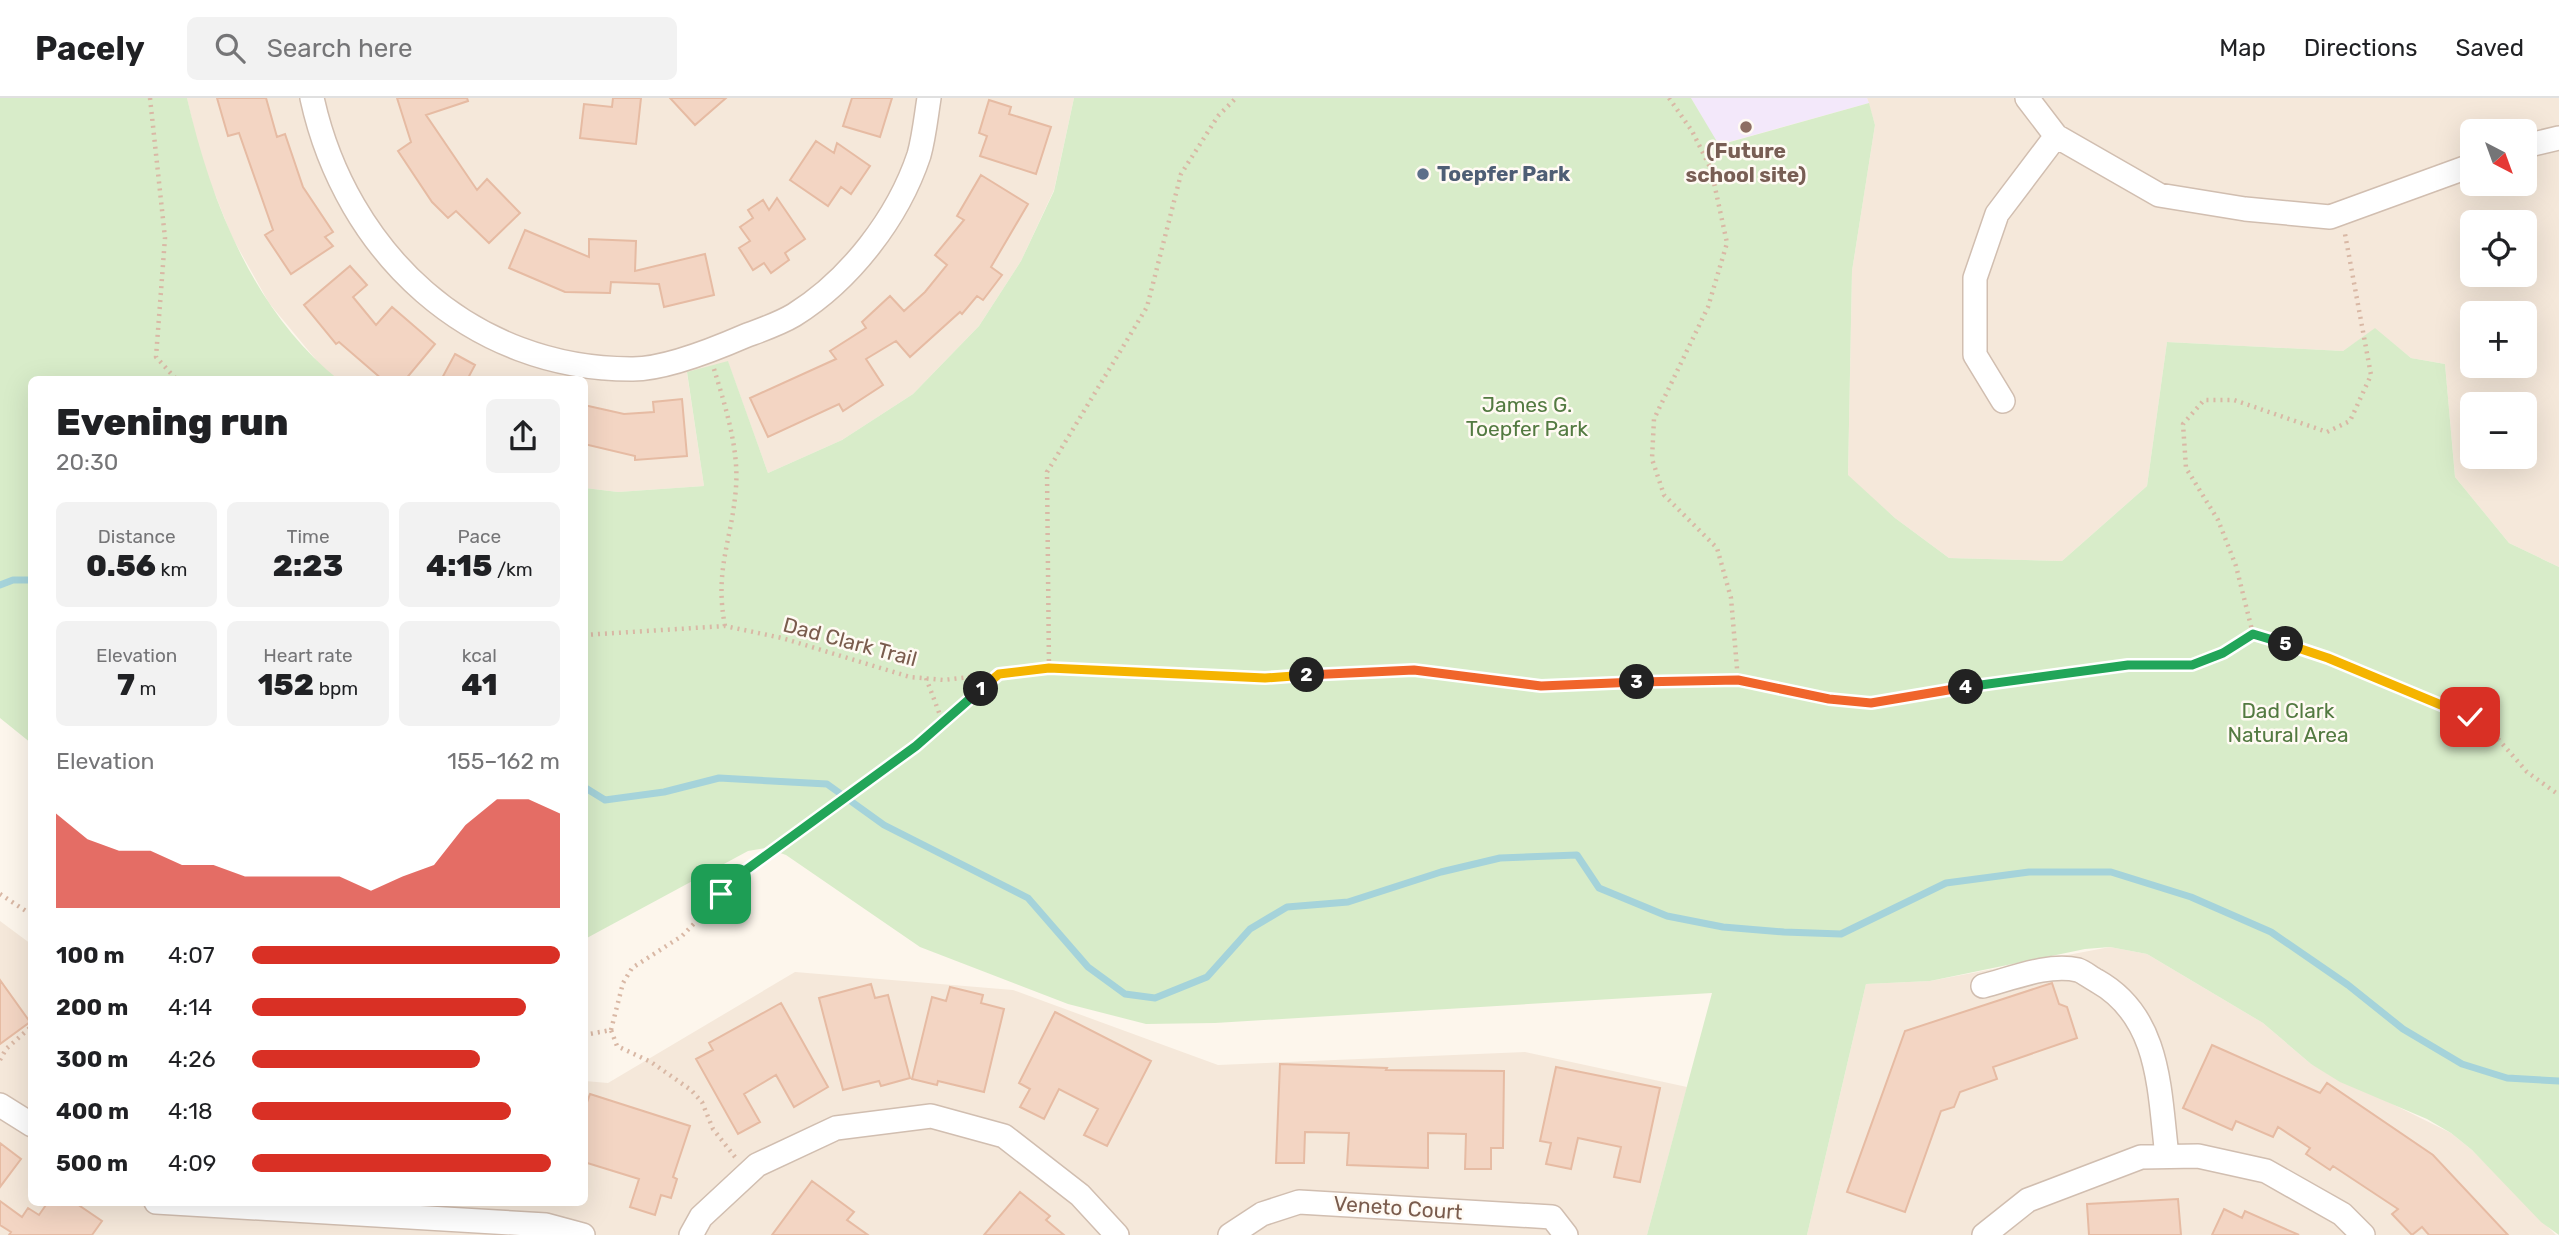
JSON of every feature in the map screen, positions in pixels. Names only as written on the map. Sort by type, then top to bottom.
[{"type":"street","points":[[313,98],[318,124],[349,197],[379,246],[435,304],[496,341],[556,360],[635,369],[708,352],[793,316],[845,274],[894,212],[919,155],[929,98]]},
{"type":"street","points":[[2027,98],[2056,136],[2159,195],[2257,210],[2330,217],[2460,170]]},
{"type":"street","points":[[2003,401],[1975,355],[1975,278],[1997,214],[2056,136]]},
{"type":"street","points":[[2538,143],[2559,138]]},
{"type":"street","points":[[1983,986],[2043,971],[2078,971],[2116,992],[2142,1024],[2154,1055],[2167,1156]]},
{"type":"street","points":[[0,1105],[28,1122]]},
{"type":"street","points":[[691,1235],[701,1216],[757,1165],[836,1128],[931,1116],[1004,1136],[1080,1195],[1117,1235]]},
{"type":"street","points":[[1984,1235],[2028,1200],[2141,1157],[2167,1156],[2199,1156],[2266,1171],[2342,1214],[2363,1235]]},
{"type":"street","name":"Veneto Court","points":[[1230,1235],[1262,1214],[1299,1202],[1552,1217],[1566,1235]]},
{"type":"street","points":[[224,1206],[546,1225],[583,1235]]},
{"type":"path","points":[[150,98],[165,238],[156,356],[174,376]]},
{"type":"path","points":[[1049,668],[1047,472],[1147,307],[1181,174],[1218,116],[1236,98]]},
{"type":"path","points":[[1669,98],[1692,131],[1712,169],[1727,243],[1709,307],[1654,419],[1653,459],[1664,495],[1717,548],[1731,598],[1738,680]]},
{"type":"path","points":[[2342,213],[2371,374],[2350,422],[2327,432],[2234,400],[2204,400],[2183,424],[2186,468],[2218,520],[2236,566],[2253,634],[2328,658],[2470,717],[2491,731],[2527,772],[2559,795]]},
{"type":"path","points":[[708,352],[735,458],[734,517],[721,571],[725,626]]},
{"type":"path","name":"Dad Clark Trail","points":[[588,635],[725,626],[782,638],[910,677],[926,678],[1049,668],[1265,678],[1414,670],[1541,686],[1738,680],[1829,699],[1871,703],[2128,665],[2192,665],[2223,653],[2253,634]]},
{"type":"path","points":[[735,1157],[713,1129],[702,1102],[691,1090],[651,1062],[617,1046],[611,1030],[623,983],[632,968],[682,936],[734,880],[916,746],[999,674]]},
{"type":"path","points":[[926,678],[943,723]]},
{"type":"path","points":[[0,894],[28,912]]},
{"type":"path","points":[[0,1060],[6,1049],[28,1030]]},
{"type":"path","points":[[588,1034],[611,1030]]},
{"type":"shaded area","points":[[187,98],[1074,98],[1054,190],[1021,261],[979,326],[913,394],[842,440],[768,473],[728,362],[687,373],[704,486],[618,492],[588,488],[588,376],[334,376],[322,367],[269,303],[232,237],[201,159]]},
{"type":"shaded area","name":"(Future school site)","points":[[1691,98],[1867,98],[1869,103],[1718,145]]},
{"type":"shaded area","points":[[1867,98],[2559,98],[2559,567],[2509,543],[2455,477],[2445,364],[2411,358],[2375,329],[2343,351],[2167,342],[2147,486],[2062,561],[1949,558],[1895,518],[1848,476],[1852,271],[1875,125]]},
{"type":"shaded area","points":[[0,921],[28,942],[28,1206],[588,1206],[588,1081],[608,1083],[795,972],[1013,990],[1218,1065],[1525,1052],[1687,1087],[1647,1235],[0,1235]]},
{"type":"shaded area","points":[[2110,947],[2147,954],[2263,1023],[2311,1064],[2451,1133],[2472,1150],[2556,1235],[1807,1235],[1866,984],[1930,981]]},
{"type":"green space","points":[[0,98],[187,98],[223,215],[259,288],[282,321],[335,376],[28,376],[28,741],[0,718]]},
{"type":"green space","points":[[1074,98],[1691,98],[1719,145],[1869,103],[1875,125],[1852,271],[1848,475],[1895,518],[1949,558],[2062,561],[2147,486],[2167,342],[2343,351],[2375,328],[2411,358],[2445,364],[2455,477],[2509,543],[2559,567],[2559,1235],[2541,1222],[2472,1150],[2451,1133],[2427,1119],[2340,1082],[2311,1064],[2263,1023],[2147,954],[2110,947],[2085,949],[1930,981],[1866,984],[1807,1235],[1647,1235],[1712,993],[1215,1023],[1146,1024],[1068,1004],[920,947],[786,855],[766,848],[748,851],[588,937],[588,488],[618,492],[704,486],[687,372],[728,361],[768,473],[842,440],[913,394],[979,326],[1021,261],[1054,191]]},
{"type":"building","points":[[217,98],[266,98],[277,137],[285,134],[303,187],[333,232],[325,237],[333,246],[291,274],[265,235],[273,230],[239,133],[228,136]]},
{"type":"building","points":[[397,98],[467,98],[468,101],[426,115],[477,190],[487,179],[520,213],[489,243],[456,211],[448,218],[432,202],[398,151],[411,142]]},
{"type":"building","points":[[613,98],[641,98],[636,144],[580,138],[584,104],[612,107]]},
{"type":"building","points":[[670,98],[726,98],[695,125]]},
{"type":"building","points":[[852,98],[892,98],[880,137],[843,126]]},
{"type":"building","points":[[989,100],[1011,107],[1009,114],[1051,127],[1036,174],[980,156],[987,136],[979,133]]},
{"type":"building","points":[[816,141],[834,153],[837,143],[870,166],[851,194],[841,187],[828,206],[790,180]]},
{"type":"building","points":[[981,175],[1028,204],[991,267],[1002,275],[983,300],[977,296],[962,314],[960,312],[910,357],[896,341],[866,359],[883,385],[843,411],[839,404],[768,437],[750,398],[836,359],[830,351],[866,328],[862,322],[890,296],[904,311],[925,292],[947,265],[935,255],[964,220],[957,216]]},
{"type":"building","points":[[777,198],[805,239],[785,253],[789,260],[771,273],[764,263],[753,270],[739,248],[750,241],[740,227],[753,218],[748,210],[763,200],[769,210]]},
{"type":"building","points":[[525,230],[589,257],[589,239],[636,241],[635,271],[705,254],[714,295],[664,307],[659,284],[611,282],[610,293],[565,292],[509,268]]},
{"type":"building","points":[[350,266],[367,285],[353,297],[376,325],[392,307],[435,344],[408,376],[378,376],[339,342],[336,344],[304,305]]},
{"type":"building","points":[[455,354],[475,365],[469,376],[443,376]]},
{"type":"building","points":[[682,399],[687,456],[635,460],[635,456],[588,445],[588,406],[624,414],[654,412],[653,402]]},
{"type":"building","points":[[0,980],[28,1019],[28,1023],[0,1044]]},
{"type":"building","points":[[2052,983],[2059,1004],[2067,1007],[2077,1038],[1993,1067],[1997,1079],[1960,1092],[1954,1107],[1941,1111],[1905,1212],[1847,1192],[1905,1031]]},
{"type":"building","points":[[871,984],[875,998],[888,995],[910,1078],[881,1086],[879,1081],[843,1090],[819,998]]},
{"type":"building","points":[[950,987],[983,995],[981,1003],[1004,1009],[984,1092],[938,1081],[937,1085],[912,1079],[932,997],[946,1001]]},
{"type":"building","points":[[781,1003],[828,1087],[794,1107],[776,1075],[744,1094],[760,1122],[738,1134],[696,1059],[713,1050],[709,1043]]},
{"type":"building","points":[[1055,1012],[1151,1061],[1107,1146],[1084,1135],[1098,1109],[1059,1089],[1044,1119],[1020,1107],[1030,1089],[1019,1083]]},
{"type":"building","points":[[2212,1045],[2320,1093],[2327,1083],[2433,1155],[2508,1235],[2429,1235],[2422,1227],[2412,1235],[2392,1214],[2398,1209],[2333,1166],[2330,1170],[2306,1154],[2310,1148],[2278,1127],[2273,1137],[2236,1121],[2232,1130],[2183,1108]]},
{"type":"building","points":[[1280,1064],[1387,1068],[1386,1070],[1504,1071],[1503,1148],[1491,1148],[1491,1169],[1465,1169],[1466,1134],[1428,1133],[1428,1168],[1347,1165],[1349,1133],[1305,1132],[1304,1163],[1276,1163]]},
{"type":"building","points":[[1556,1067],[1660,1088],[1640,1182],[1614,1177],[1621,1147],[1578,1138],[1571,1169],[1546,1164],[1551,1143],[1540,1141]]},
{"type":"building","points":[[590,1094],[690,1126],[673,1177],[677,1179],[671,1198],[661,1195],[655,1215],[630,1207],[639,1179],[588,1163]]},
{"type":"building","points":[[0,1143],[21,1159],[0,1187]]},
{"type":"building","points":[[812,1181],[854,1212],[847,1220],[868,1235],[772,1235]]},
{"type":"building","points":[[1020,1192],[1050,1216],[1046,1220],[1064,1235],[984,1235]]},
{"type":"building","points":[[2178,1199],[2181,1235],[2089,1235],[2087,1204]]},
{"type":"building","points":[[0,1201],[22,1217],[28,1208],[39,1215],[45,1206],[80,1206],[102,1221],[92,1235],[9,1235],[11,1232],[0,1225]]},
{"type":"building","points":[[2224,1209],[2242,1218],[2245,1211],[2299,1235],[2212,1235]]},
{"type":"waterway","points":[[0,585],[13,580],[28,580]]},
{"type":"waterway","points":[[588,789],[605,800],[664,792],[719,778],[827,784],[884,825],[1028,898],[1088,967],[1125,994],[1155,998],[1207,977],[1250,929],[1287,907],[1348,902],[1441,872],[1500,858],[1577,855],[1599,888],[1667,916],[1723,927],[1841,934],[1946,883],[2029,872],[2111,872],[2191,897],[2271,932],[2348,985],[2403,1029],[2462,1064],[2507,1078],[2559,1081]]},
{"type":"place","name":"(Future school site)","points":[[1746,127]]},
{"type":"place","name":"Toepfer Park","points":[[1423,174]]},
{"type":"route","points":[[721,894],[746,870],[916,746],[999,674],[1049,668],[1265,678],[1367,670],[1414,670],[1541,686],[1601,682],[1738,680],[1829,699],[1871,703],[1971,687],[2084,674],[2128,665],[2192,665],[2223,653],[2253,634],[2328,658],[2470,717]]},
{"type":"park label","name":"James G. Toepfer Park","points":[[1527,417]]},
{"type":"park label","name":"Dad Clark Natural Area","points":[[2288,723]]}]
